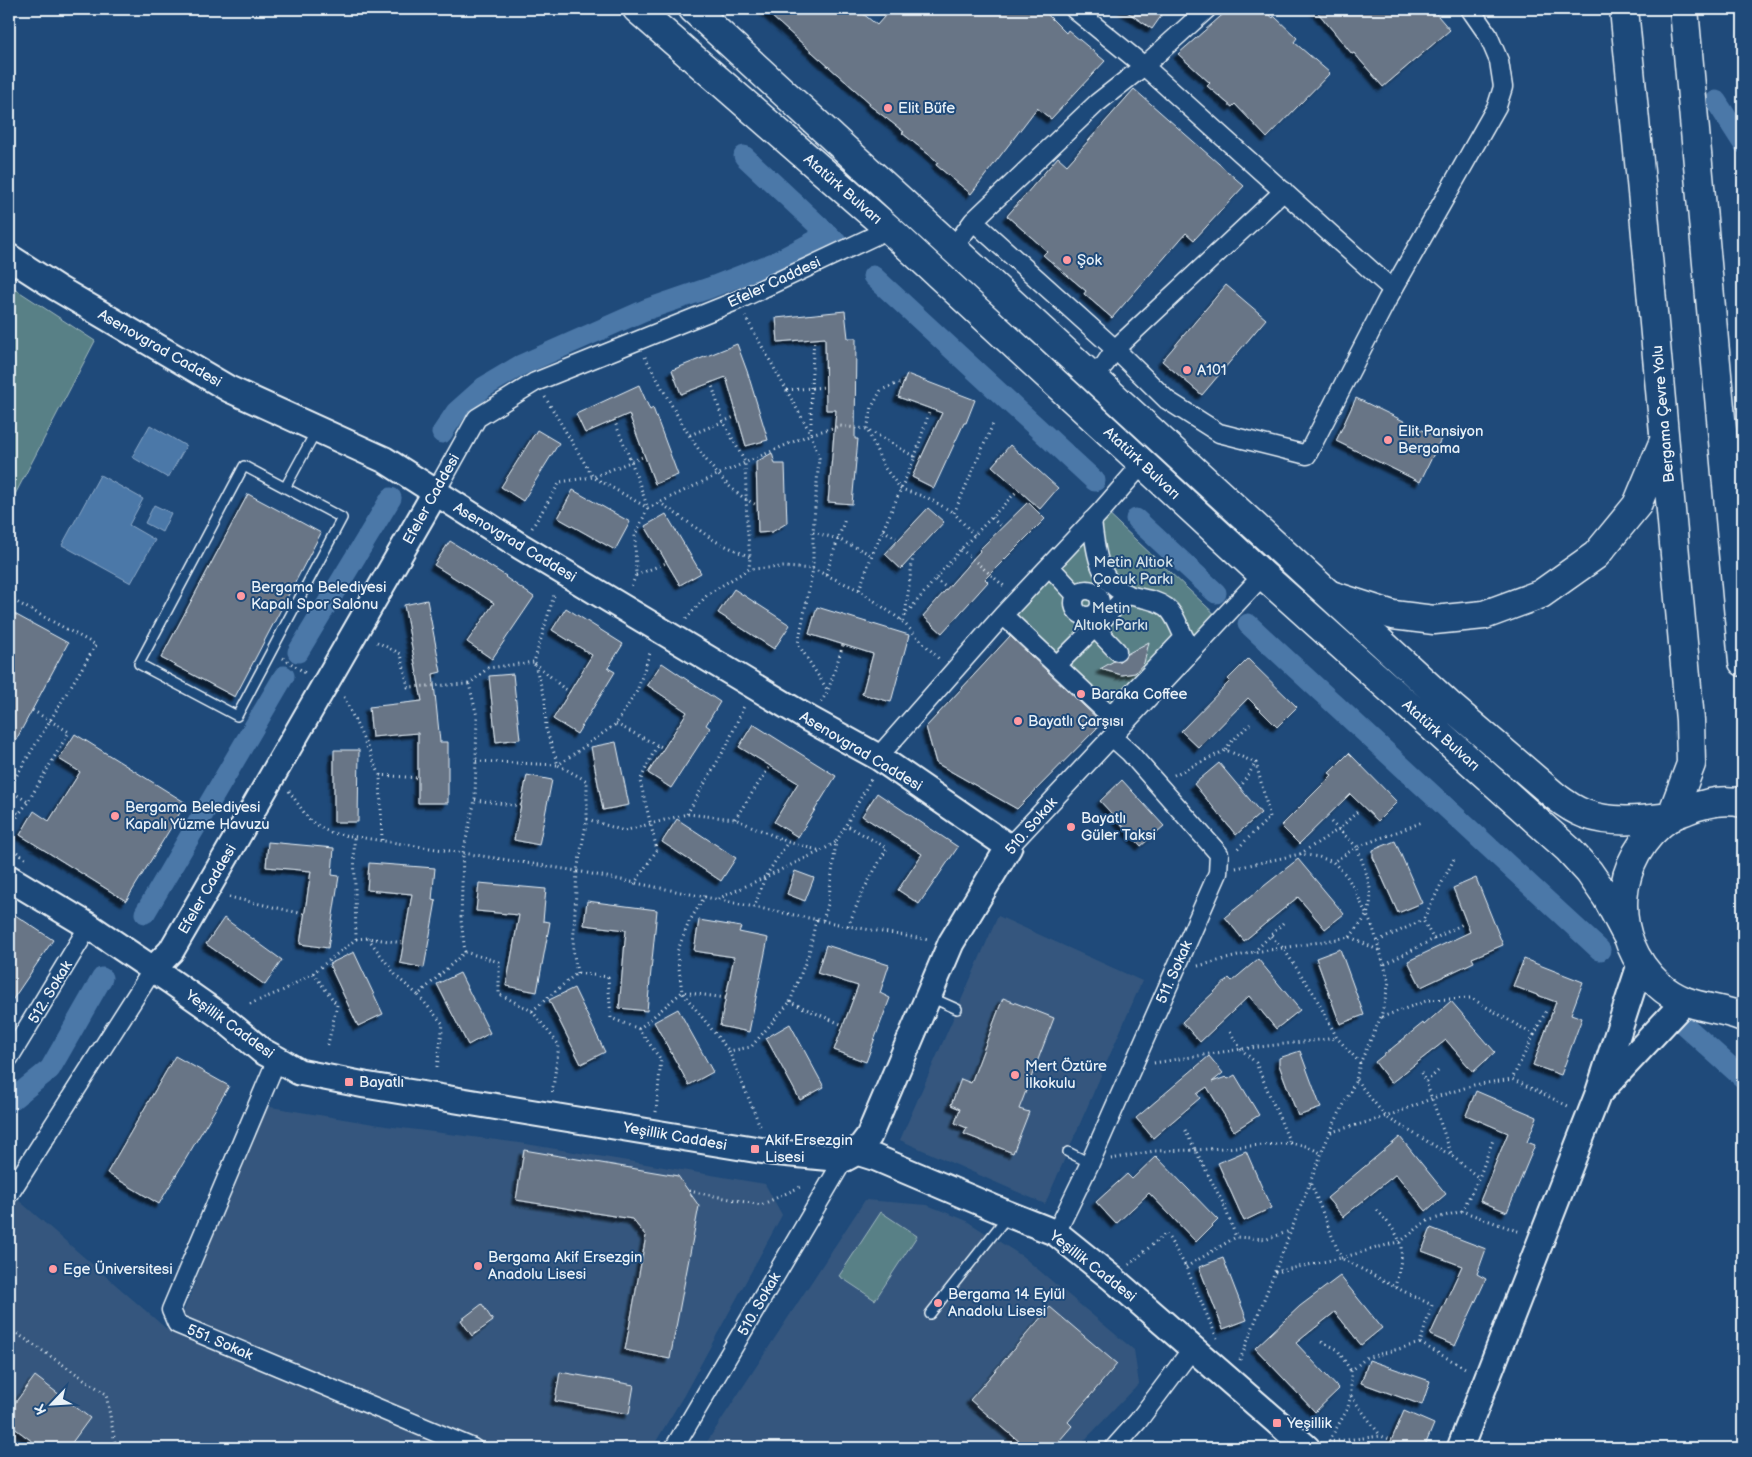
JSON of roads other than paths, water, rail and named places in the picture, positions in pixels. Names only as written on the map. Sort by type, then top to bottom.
[{"type":"main road","name":"Atatürk Bulvarı","points":[[637,9],[889,229],[1263,574],[1568,848],[1589,872],[1626,934],[1640,964],[1659,986],[1684,1002],[1705,1008],[1738,1012]]},
{"type":"main road","name":"Bergama Çevre Yolu","points":[[1624,9],[1690,720],[1691,764],[1671,817]]},
{"type":"main road","points":[[1684,9],[1743,662]]},
{"type":"main road","name":"Atatürk Bulvarı","points":[[702,12],[1093,377],[1486,738],[1555,796],[1586,814],[1618,820],[1671,817],[1702,804],[1735,801],[1743,803]]},
{"type":"main road","name":"Asenovgrad Caddesi","points":[[9,257],[57,288],[229,389],[385,460],[520,546],[809,719],[878,757],[1009,847]]},
{"type":"main road","points":[[1331,595],[1393,615],[1434,620],[1484,615],[1541,594],[1596,555],[1637,505],[1665,439]]},
{"type":"main road","name":"Efeler Caddesi","points":[[153,969],[171,951],[436,493]]},
{"type":"main road","name":"Atatürk Bulvarı","points":[[1626,934],[1622,901],[1629,868],[1646,839],[1671,817]]},
{"type":"main road","name":"510. Sokak","points":[[851,1156],[869,1136],[951,943],[1009,847]]},
{"type":"main road","name":"Yeşillik Caddesi","points":[[9,878],[90,926],[219,1016],[262,1050],[299,1072],[771,1152],[876,1158],[1008,1214],[1056,1232],[1113,1279],[1307,1448]]},
{"type":"main road","points":[[1460,1448],[1598,1094],[1640,964]]},
{"type":"main road","points":[[1598,1094],[1684,1002]]},
{"type":"street","points":[[1074,9],[1144,66],[1393,290]]},
{"type":"street","points":[[953,248],[973,221],[1097,103],[1144,66],[1207,9]]},
{"type":"street","points":[[973,221],[1115,349],[1167,400],[1218,433],[1307,455],[1393,290],[1497,106],[1504,86],[1499,61],[1488,35],[1470,9]]},
{"type":"street","points":[[1093,377],[1106,364],[1115,349],[1284,191]]},
{"type":"street","name":"Efeler Caddesi","points":[[436,493],[477,418],[535,382],[736,300],[889,229]]},
{"type":"street","points":[[878,757],[1003,615],[1092,520],[1142,463]]},
{"type":"street","points":[[1092,520],[1097,558],[1109,580],[1120,592],[1143,597],[1164,606],[1171,612],[1179,624],[1188,644]]},
{"type":"street","points":[[1049,566],[1076,595]]},
{"type":"street","name":"510. Sokak","points":[[1009,847],[1188,644],[1263,574]]},
{"type":"street","points":[[1096,593],[1109,580]]},
{"type":"street","points":[[1104,619],[1084,616],[1077,612],[1074,604],[1076,595],[1088,590],[1096,593],[1117,651]]},
{"type":"street","points":[[1056,665],[1128,594]]},
{"type":"street","points":[[1003,615],[1056,665],[1114,726]]},
{"type":"street","name":"511. Sokak","points":[[1056,1232],[1097,1162],[1218,873],[1219,854],[1157,783],[1114,726]]},
{"type":"street","name":"512. Sokak","points":[[9,1058],[90,926]]},
{"type":"street","points":[[9,1194],[153,969]]},
{"type":"street","name":"551. Sokak","points":[[276,1059],[171,1310],[177,1324],[473,1448]]},
{"type":"street","name":"510. Sokak","points":[[674,1448],[851,1156]]},
{"type":"street","points":[[1114,1448],[1138,1421],[1192,1349]]},
{"type":"lane","points":[[285,488],[317,429]]},
{"type":"lane","points":[[244,466],[285,488],[342,518],[237,716],[139,664],[244,466]]},
{"type":"lane","points":[[929,997],[957,1010]]},
{"type":"lane","points":[[1068,1152],[1097,1162]]},
{"type":"lane","points":[[930,1314],[1008,1214]]},
{"type":"waterway","points":[[1716,101],[1743,143]]},
{"type":"waterway","points":[[744,156],[837,243]]},
{"type":"waterway","points":[[442,433],[456,412],[484,387],[521,365],[645,310],[776,262],[828,234]]},
{"type":"waterway","points":[[873,276],[1095,481]]},
{"type":"waterway","points":[[298,652],[391,498]]},
{"type":"waterway","points":[[1136,519],[1216,593]]},
{"type":"waterway","points":[[1248,624],[1600,950]]},
{"type":"waterway","points":[[145,913],[284,676]]},
{"type":"waterway","points":[[9,1102],[50,1069],[102,978]]},
{"type":"waterway","points":[[1683,1024],[1743,1078]]},
{"type":"place","name":"Elit Büfe","points":[[888,108]]},
{"type":"place","name":"Şok","points":[[1067,260]]},
{"type":"place","name":"A101","points":[[1187,370]]},
{"type":"place","name":"Elit Pansiyon Bergama","points":[[1388,440]]},
{"type":"place","name":"Bergama Belediyesi Kapalı Spor Salonu","points":[[241,596]]},
{"type":"place","name":"Baraka Coffee","points":[[1081,694]]},
{"type":"place","name":"Bayatlı Çarşısı","points":[[1018,721]]},
{"type":"place","name":"Bergama Belediyesi Kapalı Yüzme Havuzu","points":[[115,816]]},
{"type":"place","name":"Bayatlı Güler Taksi","points":[[1071,827]]},
{"type":"place","name":"Mert Öztüre İlkokulu","points":[[1015,1075]]},
{"type":"place","name":"Bayatlı","points":[[349,1082]]},
{"type":"place","name":"Akif Ersezgin Lisesi","points":[[755,1149]]},
{"type":"place","name":"Bergama Akif Ersezgin Anadolu Lisesi","points":[[478,1266]]},
{"type":"place","name":"Ege Üniversitesi","points":[[53,1269]]},
{"type":"place","name":"Bergama 14 Eylül Anadolu Lisesi","points":[[938,1303]]},
{"type":"place","name":"Yeşillik","points":[[1277,1423]]},
{"type":"park label","name":"Metin Altıok Çocuk Parkı","points":[[1133,570]]},
{"type":"park label","name":"Metin Altıok Parkı","points":[[1111,616]]}]
